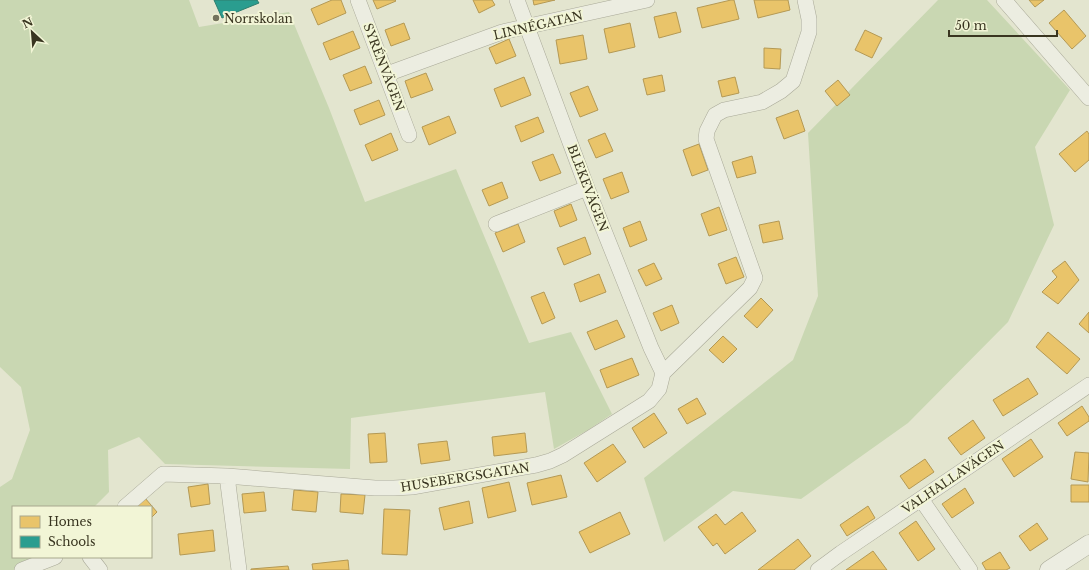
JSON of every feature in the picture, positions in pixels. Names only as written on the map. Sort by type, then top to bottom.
[{"type":"street","name":"SYRÉNVÄGEN","points":[[358,0],[409,135]]},
{"type":"street","name":"BLEKEVÄGEN","points":[[517,0],[587,188],[651,348],[663,374]]},
{"type":"street","name":"LINNÉGATAN","points":[[387,74],[502,32],[647,0]]},
{"type":"street","points":[[663,374],[750,288],[755,278],[706,138],[707,131],[715,115],[724,110],[762,102],[781,91],[793,80],[809,32],[809,19],[804,0]]},
{"type":"street","points":[[1004,0],[1089,98]]},
{"type":"street","points":[[496,224],[587,188]]},
{"type":"street","name":"HUSEBERGSGATAN","points":[[126,506],[162,474],[228,476],[356,487],[394,488],[431,484],[536,465],[563,455],[649,401],[659,389],[663,374]]},
{"type":"street","name":"VALHALLAVÄGEN","points":[[818,570],[1089,385]]},
{"type":"street","points":[[228,476],[239,570]]},
{"type":"street","points":[[921,500],[970,570]]},
{"type":"street","points":[[1049,570],[1089,544]]},
{"type":"street","points":[[22,570],[52,558]]},
{"type":"street","points":[[91,558],[100,570]]},
{"type":"green space","points":[[0,0],[189,0],[199,27],[289,12],[329,108],[365,202],[456,169],[529,343],[571,332],[612,414],[588,430],[554,449],[545,392],[351,418],[350,469],[165,464],[139,437],[108,450],[109,492],[95,506],[12,506],[12,558],[43,558],[32,570],[0,570],[0,487],[12,479],[30,430],[21,387],[0,367]]},
{"type":"green space","points":[[938,0],[987,0],[1070,90],[1035,147],[1054,225],[1008,322],[908,423],[801,499],[733,491],[664,542],[644,478],[793,360],[818,296],[808,133]]},
{"type":"building: Homes","points":[[332,0],[341,0],[346,13],[318,25],[311,9]]},
{"type":"building: Homes","points":[[373,0],[395,0],[396,1],[377,9]]},
{"type":"building: Homes","points":[[473,0],[492,0],[495,5],[479,13]]},
{"type":"building: Homes","points":[[533,0],[555,0],[534,5]]},
{"type":"building: Homes","points":[[734,0],[739,19],[702,28],[697,8]]},
{"type":"building: Homes","points":[[754,0],[788,0],[790,10],[758,18]]},
{"type":"building: Homes","points":[[1029,0],[1044,0],[1035,7]]},
{"type":"building: Homes","points":[[1064,10],[1086,36],[1072,49],[1049,23]]},
{"type":"building: Homes","points":[[676,12],[681,32],[659,38],[654,17]]},
{"type":"building: Homes","points":[[404,23],[410,39],[391,46],[385,30]]},
{"type":"building: Homes","points":[[630,23],[635,47],[609,53],[604,29]]},
{"type":"building: Homes","points":[[865,30],[882,38],[872,58],[855,50]]},
{"type":"building: Homes","points":[[353,31],[360,48],[330,60],[323,43]]},
{"type":"building: Homes","points":[[583,35],[587,59],[560,64],[556,40]]},
{"type":"building: Homes","points":[[509,39],[516,56],[496,64],[489,48]]},
{"type":"building: Homes","points":[[764,48],[781,49],[780,69],[764,68]]},
{"type":"building: Homes","points":[[365,66],[372,83],[350,91],[343,75]]},
{"type":"building: Homes","points":[[426,73],[433,90],[411,98],[405,81]]},
{"type":"building: Homes","points":[[662,75],[665,91],[647,95],[643,79]]},
{"type":"building: Homes","points":[[524,77],[531,95],[501,107],[494,89]]},
{"type":"building: Homes","points":[[735,77],[739,93],[722,97],[718,81]]},
{"type":"building: Homes","points":[[838,80],[850,95],[837,106],[825,91]]},
{"type":"building: Homes","points":[[588,86],[598,110],[580,117],[570,93]]},
{"type":"building: Homes","points":[[379,100],[385,115],[360,125],[354,110]]},
{"type":"building: Homes","points":[[798,110],[805,131],[784,139],[776,118]]},
{"type":"building: Homes","points":[[449,116],[456,133],[429,145],[422,127]]},
{"type":"building: Homes","points":[[538,117],[544,132],[521,142],[515,126]]},
{"type":"building: Homes","points":[[1087,131],[1089,134],[1089,160],[1075,172],[1059,154]]},
{"type":"building: Homes","points":[[391,133],[398,150],[372,161],[365,145]]},
{"type":"building: Homes","points":[[605,133],[613,151],[596,158],[588,140]]},
{"type":"building: Homes","points":[[699,144],[708,170],[692,176],[683,150]]},
{"type":"building: Homes","points":[[553,154],[561,173],[540,181],[532,162]]},
{"type":"building: Homes","points":[[752,156],[756,173],[737,178],[732,162]]},
{"type":"building: Homes","points":[[622,172],[629,192],[611,199],[603,179]]},
{"type":"building: Homes","points":[[502,182],[508,198],[489,206],[482,190]]},
{"type":"building: Homes","points":[[571,204],[577,220],[560,227],[554,211]]},
{"type":"building: Homes","points":[[719,207],[727,230],[709,236],[701,214]]},
{"type":"building: Homes","points":[[640,221],[647,240],[630,247],[623,228]]},
{"type":"building: Homes","points":[[779,221],[783,239],[763,243],[759,225]]},
{"type":"building: Homes","points":[[518,224],[525,242],[503,252],[495,233]]},
{"type":"building: Homes","points":[[585,237],[591,254],[564,265],[557,248]]},
{"type":"building: Homes","points":[[736,257],[744,277],[726,284],[718,264]]},
{"type":"building: Homes","points":[[1065,261],[1079,280],[1058,304],[1042,292],[1057,277],[1052,271]]},
{"type":"building: Homes","points":[[654,263],[662,279],[646,286],[638,270]]},
{"type":"building: Homes","points":[[599,274],[606,292],[580,302],[574,284]]},
{"type":"building: Homes","points":[[544,292],[555,318],[542,324],[531,297]]},
{"type":"building: Homes","points":[[761,298],[773,310],[757,328],[744,316]]},
{"type":"building: Homes","points":[[672,305],[679,323],[661,331],[653,313]]},
{"type":"building: Homes","points":[[1089,312],[1089,333],[1079,324]]},
{"type":"building: Homes","points":[[617,320],[625,337],[595,350],[587,332]]},
{"type":"building: Homes","points":[[1048,332],[1080,359],[1067,374],[1036,347]]},
{"type":"building: Homes","points":[[723,336],[737,349],[723,363],[709,350]]},
{"type":"building: Homes","points":[[632,358],[639,375],[607,388],[600,370]]},
{"type":"building: Homes","points":[[1028,378],[1038,394],[1003,416],[993,400]]},
{"type":"building: Homes","points":[[697,398],[706,414],[687,424],[678,409]]},
{"type":"building: Homes","points":[[1082,406],[1089,417],[1089,421],[1067,436],[1058,423]]},
{"type":"building: Homes","points":[[654,413],[667,433],[644,448],[632,428]]},
{"type":"building: Homes","points":[[973,420],[985,438],[961,455],[948,438]]},
{"type":"building: Homes","points":[[385,433],[387,462],[370,463],[368,434]]},
{"type":"building: Homes","points":[[525,433],[527,452],[494,456],[492,437]]},
{"type":"building: Homes","points":[[1031,439],[1043,457],[1014,477],[1002,459]]},
{"type":"building: Homes","points":[[447,441],[450,460],[421,464],[418,444]]},
{"type":"building: Homes","points":[[613,444],[626,462],[597,482],[584,463]]},
{"type":"building: Homes","points":[[1075,452],[1089,453],[1088,482],[1071,479]]},
{"type":"building: Homes","points":[[925,459],[934,472],[909,489],[900,476]]},
{"type":"building: Homes","points":[[561,475],[567,497],[532,505],[527,483]]},
{"type":"building: Homes","points":[[509,482],[516,511],[488,518],[482,488]]},
{"type":"building: Homes","points":[[208,484],[210,504],[191,507],[188,487]]},
{"type":"building: Homes","points":[[1071,485],[1089,485],[1089,502],[1071,502]]},
{"type":"building: Homes","points":[[965,488],[974,503],[952,518],[942,504]]},
{"type":"building: Homes","points":[[294,490],[318,492],[316,512],[292,510]]},
{"type":"building: Homes","points":[[264,492],[266,511],[244,513],[242,494]]},
{"type":"building: Homes","points":[[341,494],[365,495],[363,514],[340,512]]},
{"type":"building: Homes","points":[[145,498],[152,506],[135,506]]},
{"type":"building: Homes","points":[[469,501],[473,523],[444,530],[439,508]]},
{"type":"building: Homes","points":[[152,506],[157,512],[152,517]]},
{"type":"building: Homes","points":[[868,506],[875,518],[847,536],[840,525]]},
{"type":"building: Homes","points":[[384,509],[410,510],[407,555],[382,554]]},
{"type":"building: Homes","points":[[620,512],[630,534],[590,553],[579,532]]},
{"type":"building: Homes","points":[[742,512],[756,531],[725,554],[717,543],[713,546],[698,527],[716,514],[725,525]]},
{"type":"building: Homes","points":[[916,521],[935,549],[918,561],[899,533]]},
{"type":"building: Homes","points":[[1037,523],[1048,539],[1030,551],[1019,536]]},
{"type":"building: Homes","points":[[213,530],[215,551],[180,555],[178,534]]},
{"type":"building: Homes","points":[[798,539],[811,556],[794,570],[758,570]]},
{"type":"building: Homes","points":[[873,551],[887,570],[846,570]]},
{"type":"building: Homes","points":[[1000,552],[1010,568],[1006,570],[986,570],[982,563]]},
{"type":"building: Homes","points":[[348,560],[349,570],[313,570],[312,564]]},
{"type":"building: Homes","points":[[288,566],[289,570],[251,570],[251,569]]},
{"type":"building: Schools","points":[[214,0],[257,0],[259,3],[222,18]]},
{"type":"place","name":"Norrskolan","points":[[216,18]]}]
